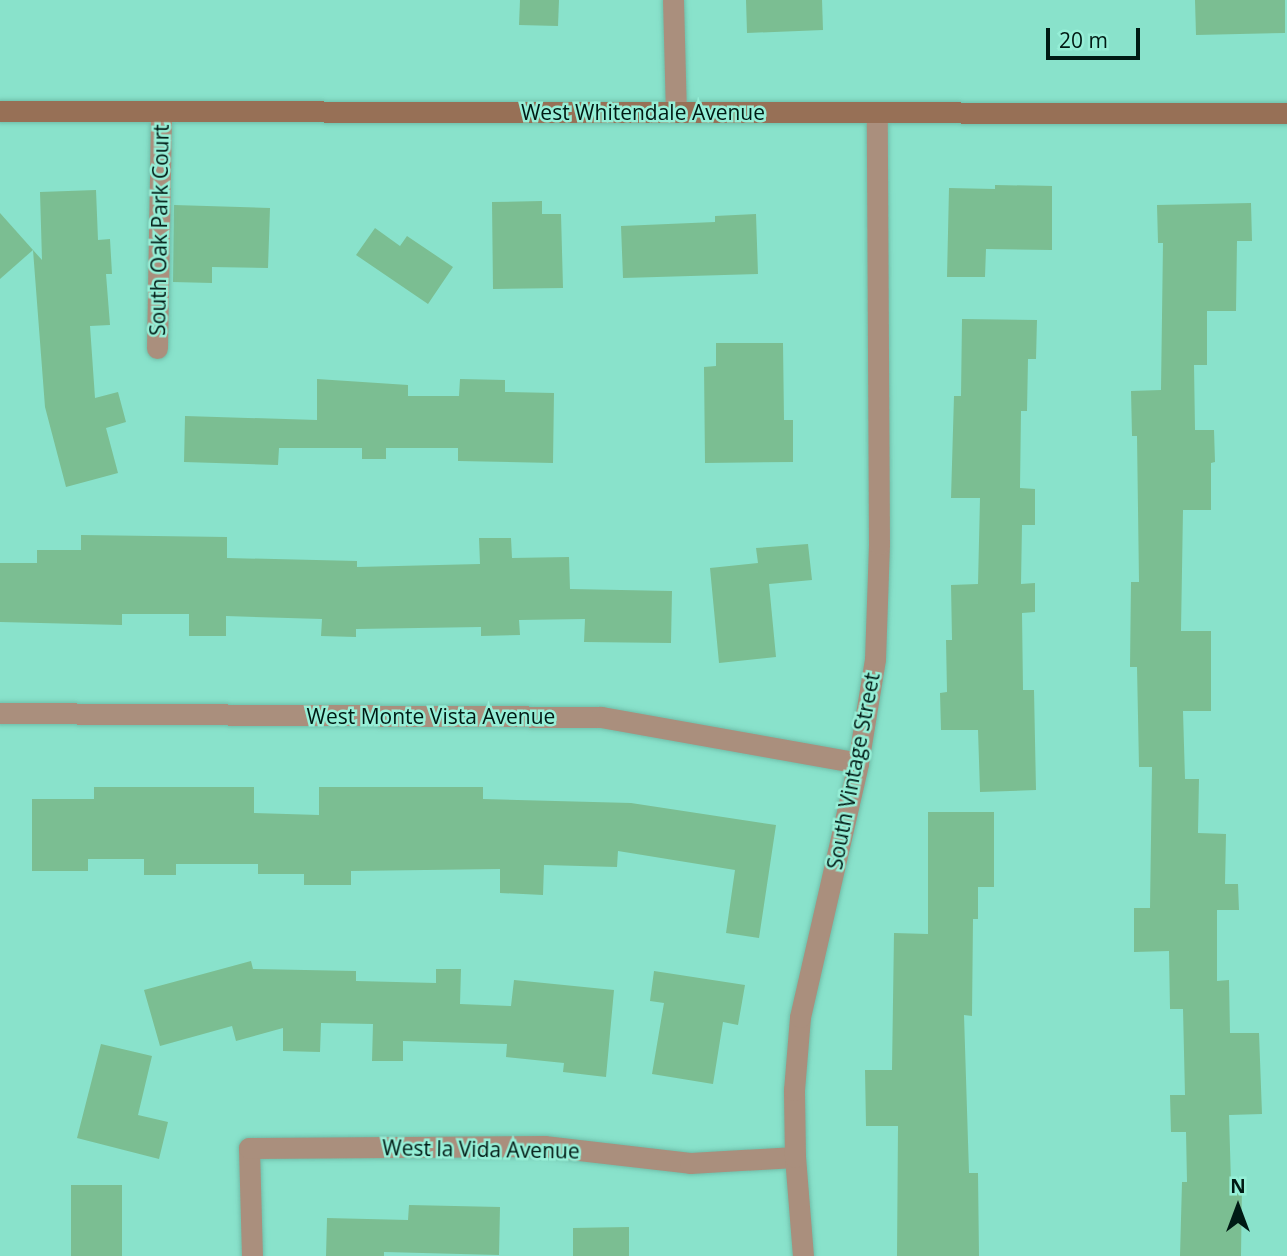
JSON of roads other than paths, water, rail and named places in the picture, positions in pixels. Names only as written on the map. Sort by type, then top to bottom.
[{"type":"street","points":[[673,0],[676,111]]},
{"type":"street","name":"West Whitendale Avenue","points":[[0,110],[1287,113]]},
{"type":"street","name":"South Oak Park Court","points":[[158,348],[161,111]]},
{"type":"street","name":"South Vintage Street","points":[[803,1256],[795,1157],[794,1090],[800,1017],[858,763],[875,659],[879,544],[877,113]]},
{"type":"street","name":"West Monte Vista Avenue","points":[[0,713],[601,717],[858,763]]},
{"type":"street","name":"West la Vida Avenue","points":[[252,1256],[249,1148],[544,1146],[690,1163],[795,1157]]}]
